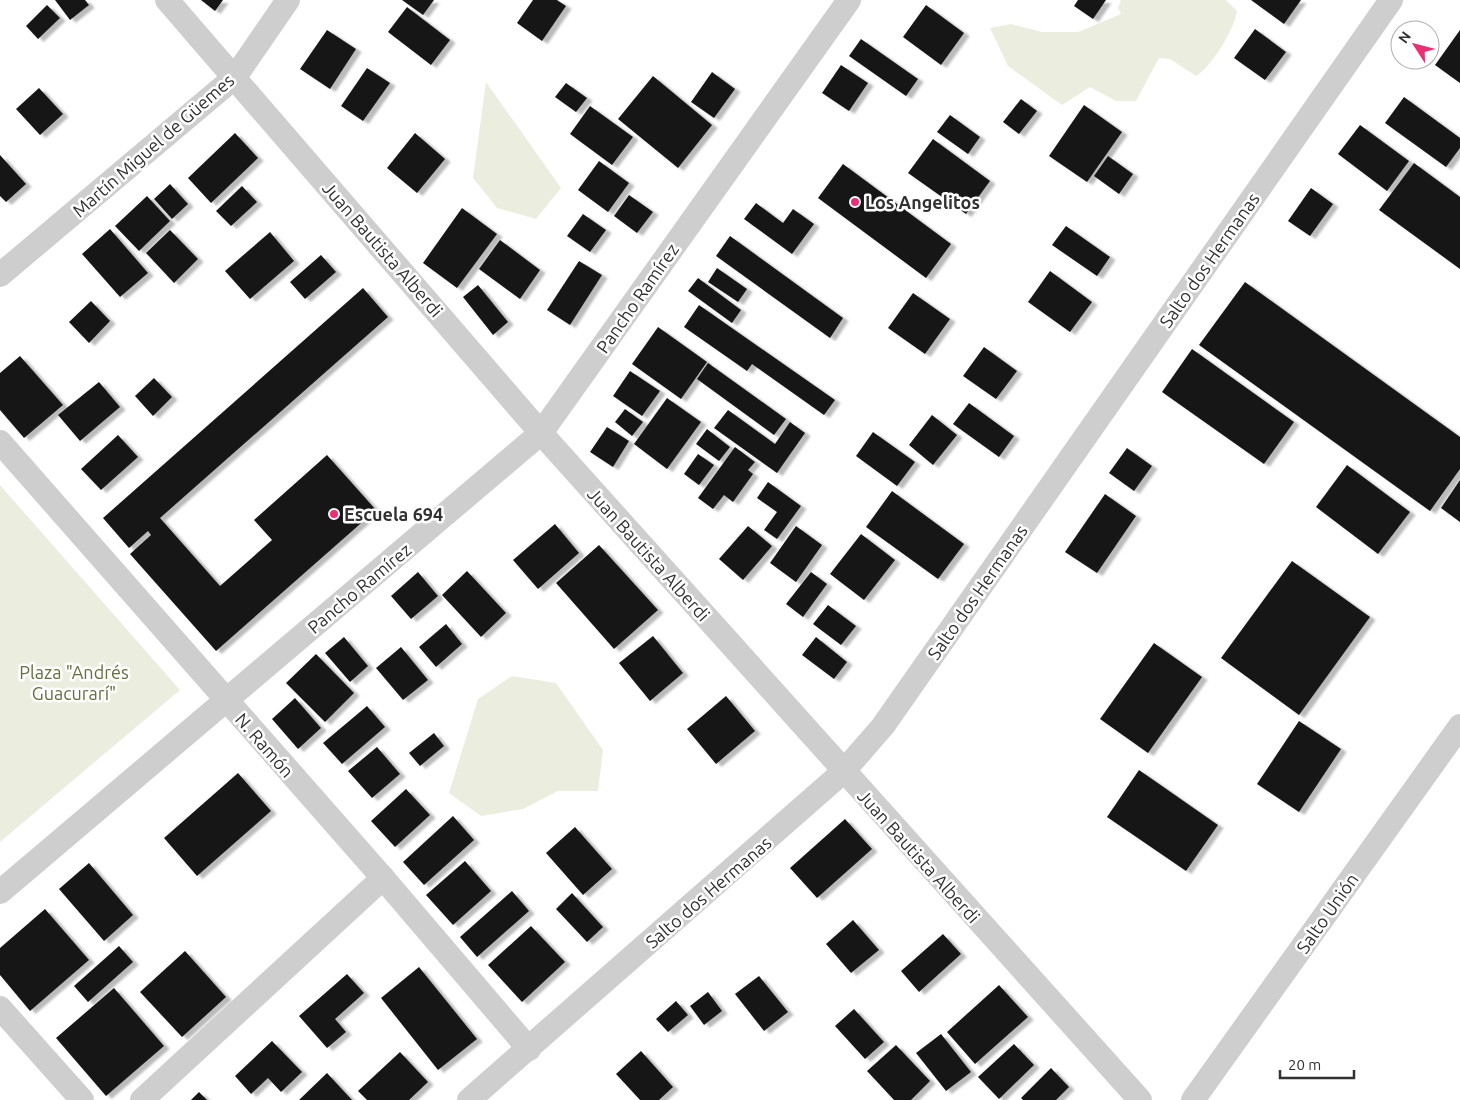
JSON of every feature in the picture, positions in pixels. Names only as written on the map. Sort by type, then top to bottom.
[{"type":"street","name":"Juan Bautista Alberdi","points":[[166,0],[235,77],[542,433],[1140,1100]]},
{"type":"street","name":"Martín Miguel de Güemes","points":[[0,275],[235,77],[288,0]]},
{"type":"street","name":"Pancho Ramírez","points":[[0,892],[542,433],[849,0]]},
{"type":"street","name":"Salto dos Hermanas","points":[[469,1100],[844,772],[883,726],[1390,0]]},
{"type":"street","name":"N. Ramón","points":[[0,442],[383,878],[529,1049]]},
{"type":"street","name":"Salto Unión","points":[[1193,1100],[1460,726]]},
{"type":"street","points":[[142,1100],[383,878]]},
{"type":"street","points":[[0,1008],[82,1100]]},
{"type":"green space","points":[[1121,0],[1226,0],[1237,11],[1227,37],[1202,72],[1196,76],[1170,59],[1159,58],[1136,101],[1116,101],[1090,87],[1062,105],[1008,66],[990,28],[1011,24],[1042,32],[1078,32],[1121,14],[1118,8]]},
{"type":"green space","points":[[486,82],[561,188],[536,219],[497,208],[473,178]]},
{"type":"green space","name":"Plaza \"Andrés Guacurarí\"","points":[[0,485],[180,690],[0,842]]},
{"type":"green space","points":[[512,676],[556,683],[603,750],[598,791],[558,791],[523,809],[481,816],[449,793],[478,699]]},
{"type":"building","points":[[55,0],[85,0],[89,5],[70,20]]},
{"type":"building","points":[[201,0],[223,0],[215,11]]},
{"type":"building","points":[[402,0],[434,0],[423,15]]},
{"type":"building","points":[[533,0],[557,0],[566,6],[542,41],[517,23]]},
{"type":"building","points":[[1078,0],[1106,0],[1093,19],[1074,6]]},
{"type":"building","points":[[1251,0],[1301,0],[1284,24]]},
{"type":"building","points":[[47,5],[60,18],[38,39],[26,26]]},
{"type":"building","points":[[926,5],[964,33],[941,65],[903,37]]},
{"type":"building","points":[[407,7],[450,40],[431,65],[388,32]]},
{"type":"building","points":[[1255,29],[1286,52],[1265,80],[1234,58]]},
{"type":"building","points":[[327,30],[356,49],[330,89],[300,69]]},
{"type":"building","points":[[1460,30],[1460,83],[1440,69],[1440,58]]},
{"type":"building","points":[[861,39],[918,79],[906,96],[849,56]]},
{"type":"building","points":[[841,65],[868,83],[849,111],[822,93]]},
{"type":"building","points":[[367,68],[390,83],[363,121],[341,106]]},
{"type":"building","points":[[712,72],[735,89],[714,118],[691,102]]},
{"type":"building","points":[[653,76],[712,125],[678,168],[618,119]]},
{"type":"building","points":[[566,83],[587,98],[576,112],[555,97]]},
{"type":"building","points":[[39,88],[63,114],[40,135],[16,109]]},
{"type":"building","points":[[1404,97],[1460,138],[1460,148],[1446,167],[1385,123]]},
{"type":"building","points":[[1021,99],[1037,111],[1019,134],[1003,122]]},
{"type":"building","points":[[1084,105],[1122,132],[1087,182],[1049,156]]},
{"type":"building","points":[[590,106],[633,137],[612,165],[570,134]]},
{"type":"building","points":[[950,115],[980,137],[968,154],[937,132]]},
{"type":"building","points":[[1360,125],[1409,161],[1387,191],[1338,154]]},
{"type":"building","points":[[235,133],[258,158],[211,203],[188,178]]},
{"type":"building","points":[[415,133],[445,159],[417,193],[387,168]]},
{"type":"building","points":[[933,139],[990,181],[966,214],[908,173]]},
{"type":"building","points":[[0,155],[26,184],[6,202],[0,196]]},
{"type":"building","points":[[1108,156],[1133,174],[1119,194],[1094,176]]},
{"type":"building","points":[[599,161],[629,183],[608,212],[578,190]]},
{"type":"building","points":[[1414,163],[1460,197],[1460,269],[1379,210]]},
{"type":"building","points":[[843,164],[951,244],[926,278],[818,198]]},
{"type":"building","points":[[170,184],[188,204],[172,219],[154,199]]},
{"type":"building","points":[[242,186],[257,202],[231,226],[216,211]]},
{"type":"building","points":[[1311,188],[1333,204],[1310,236],[1288,221]]},
{"type":"building","points":[[629,195],[653,212],[637,233],[614,216]]},
{"type":"building","points":[[147,196],[170,221],[139,251],[115,226]]},
{"type":"building","points":[[756,203],[783,223],[793,209],[814,224],[792,254],[744,219]]},
{"type":"building","points":[[462,208],[497,234],[457,288],[423,263]]},
{"type":"building","points":[[583,214],[606,230],[590,252],[567,236]]},
{"type":"building","points":[[1066,226],[1110,257],[1097,276],[1052,245]]},
{"type":"building","points":[[110,229],[148,273],[120,297],[82,254]]},
{"type":"building","points":[[170,230],[198,259],[174,283],[146,253]]},
{"type":"building","points":[[270,232],[294,261],[250,299],[225,271]]},
{"type":"building","points":[[730,236],[843,318],[830,338],[716,256]]},
{"type":"building","points":[[500,240],[540,270],[520,299],[479,269]]},
{"type":"building","points":[[321,255],[336,272],[305,299],[290,282]]},
{"type":"building","points":[[579,261],[602,275],[570,325],[547,310]]},
{"type":"building","points":[[717,268],[747,289],[738,302],[708,282]]},
{"type":"building","points":[[1050,271],[1092,302],[1070,332],[1028,302]]},
{"type":"building","points":[[698,278],[741,310],[732,323],[688,291]]},
{"type":"building","points":[[1245,282],[1460,437],[1460,469],[1430,511],[1199,345]]},
{"type":"building","points":[[478,285],[508,322],[493,335],[463,297]]},
{"type":"building","points":[[363,288],[388,317],[160,518],[220,586],[272,540],[254,520],[327,455],[376,510],[216,651],[130,554],[151,535],[148,531],[129,548],[103,518]]},
{"type":"building","points":[[913,293],[950,319],[925,354],[888,328]]},
{"type":"building","points":[[91,301],[110,321],[89,343],[69,322]]},
{"type":"building","points":[[699,305],[835,400],[824,415],[752,364],[747,371],[684,327]]},
{"type":"building","points":[[658,327],[707,362],[681,399],[632,364]]},
{"type":"building","points":[[984,347],[1017,371],[996,399],[963,376]]},
{"type":"building","points":[[1192,349],[1294,422],[1264,464],[1162,392]]},
{"type":"building","points":[[20,356],[63,405],[24,438],[0,410],[0,373]]},
{"type":"building","points":[[708,363],[786,419],[774,435],[697,379]]},
{"type":"building","points":[[630,371],[660,391],[642,416],[613,396]]},
{"type":"building","points":[[154,378],[172,397],[153,416],[135,396]]},
{"type":"building","points":[[99,382],[120,407],[80,441],[58,415]]},
{"type":"building","points":[[667,398],[701,422],[667,469],[634,444]]},
{"type":"building","points":[[969,403],[1014,436],[999,457],[953,424]]},
{"type":"building","points":[[625,409],[643,422],[632,436],[615,422]]},
{"type":"building","points":[[728,410],[775,444],[790,422],[805,433],[777,473],[714,428]]},
{"type":"building","points":[[932,415],[957,435],[933,465],[909,445]]},
{"type":"building","points":[[607,427],[629,441],[613,467],[590,452]]},
{"type":"building","points":[[707,429],[730,447],[719,461],[696,444]]},
{"type":"building","points":[[873,432],[915,462],[897,486],[856,456]]},
{"type":"building","points":[[118,435],[138,457],[101,490],[81,469]]},
{"type":"building","points":[[735,447],[755,462],[748,470],[753,474],[733,502],[724,495],[713,509],[698,498]]},
{"type":"building","points":[[1127,448],[1152,466],[1134,491],[1109,473]]},
{"type":"building","points":[[698,454],[714,465],[699,485],[684,474]]},
{"type":"building","points":[[1347,465],[1410,512],[1378,554],[1316,507]]},
{"type":"building","points":[[1460,480],[1460,522],[1441,508]]},
{"type":"building","points":[[768,482],[801,506],[777,539],[764,530],[777,512],[757,498]]},
{"type":"building","points":[[892,491],[964,544],[938,579],[866,527]]},
{"type":"building","points":[[1105,494],[1136,516],[1097,573],[1065,552]]},
{"type":"building","points":[[555,524],[579,553],[538,589],[513,560]]},
{"type":"building","points":[[748,526],[772,546],[743,580],[719,559]]},
{"type":"building","points":[[796,526],[822,545],[796,582],[770,563]]},
{"type":"building","points":[[861,534],[895,560],[864,600],[830,574]]},
{"type":"building","points":[[599,545],[658,610],[614,649],[556,583]]},
{"type":"building","points":[[1292,561],[1370,617],[1299,715],[1221,658]]},
{"type":"building","points":[[467,571],[506,613],[481,637],[442,595]]},
{"type":"building","points":[[418,572],[438,596],[411,619],[391,596]]},
{"type":"building","points":[[811,572],[827,584],[803,617],[786,604]]},
{"type":"building","points":[[828,605],[856,626],[841,645],[813,624]]},
{"type":"building","points":[[446,624],[462,644],[436,667],[419,647]]},
{"type":"building","points":[[653,636],[683,673],[650,701],[619,663]]},
{"type":"building","points":[[344,637],[368,666],[350,682],[325,653]]},
{"type":"building","points":[[816,637],[847,662],[834,679],[802,655]]},
{"type":"building","points":[[1154,643],[1202,677],[1148,753],[1100,719]]},
{"type":"building","points":[[401,647],[428,680],[403,700],[376,668]]},
{"type":"building","points":[[316,654],[354,693],[325,722],[286,683]]},
{"type":"building","points":[[726,696],[755,731],[716,764],[687,729]]},
{"type":"building","points":[[295,698],[321,728],[298,749],[272,719]]},
{"type":"building","points":[[367,706],[385,727],[342,764],[323,743]]},
{"type":"building","points":[[1299,721],[1341,749],[1299,812],[1257,784]]},
{"type":"building","points":[[434,733],[444,746],[420,766],[409,753]]},
{"type":"building","points":[[377,747],[400,774],[372,798],[348,771]]},
{"type":"building","points":[[1139,770],[1218,825],[1186,871],[1107,817]]},
{"type":"building","points":[[238,773],[271,811],[197,876],[164,838]]},
{"type":"building","points":[[406,789],[430,815],[395,847],[371,821]]},
{"type":"building","points":[[453,816],[474,840],[424,885],[403,862]]},
{"type":"building","points":[[845,819],[872,849],[817,898],[790,868]]},
{"type":"building","points":[[575,827],[612,869],[583,895],[546,853]]},
{"type":"building","points":[[465,861],[491,891],[453,925],[426,895]]},
{"type":"building","points":[[89,863],[133,915],[104,941],[59,889]]},
{"type":"building","points":[[512,891],[529,911],[477,957],[460,937]]},
{"type":"building","points":[[572,893],[603,927],[587,942],[556,909]]},
{"type":"building","points":[[45,909],[89,960],[30,1011],[0,975],[0,948]]},
{"type":"building","points":[[853,920],[879,950],[851,973],[826,944]]},
{"type":"building","points":[[531,926],[565,962],[522,1002],[488,965]]},
{"type":"building","points":[[943,934],[961,954],[919,992],[901,971]]},
{"type":"building","points":[[119,946],[133,962],[88,1002],[74,986]]},
{"type":"building","points":[[185,951],[226,997],[182,1037],[140,992]]},
{"type":"building","points":[[419,967],[477,1039],[438,1070],[381,998]]},
{"type":"building","points":[[347,974],[364,993],[335,1019],[346,1032],[327,1048],[299,1016]]},
{"type":"building","points":[[759,976],[788,1012],[764,1031],[735,994]]},
{"type":"building","points":[[999,985],[1028,1017],[975,1064],[947,1032]]},
{"type":"building","points":[[114,988],[164,1046],[106,1096],[56,1038]]},
{"type":"building","points":[[708,992],[722,1011],[704,1025],[690,1006]]},
{"type":"building","points":[[676,1001],[688,1015],[668,1032],[656,1019]]},
{"type":"building","points":[[854,1009],[884,1042],[865,1059],[835,1026]]},
{"type":"building","points":[[941,1034],[971,1072],[946,1091],[916,1053]]},
{"type":"building","points":[[272,1041],[302,1072],[281,1092],[268,1078],[251,1094],[235,1076]]},
{"type":"building","points":[[1014,1044],[1034,1065],[999,1099],[978,1077]]},
{"type":"building","points":[[896,1045],[930,1081],[911,1100],[894,1100],[867,1071]]},
{"type":"building","points":[[641,1051],[673,1087],[659,1100],[640,1100],[616,1074]]},
{"type":"building","points":[[400,1052],[428,1082],[409,1100],[367,1100],[358,1091]]},
{"type":"building","points":[[1051,1068],[1069,1087],[1056,1100],[1023,1100],[1021,1098]]},
{"type":"building","points":[[327,1073],[352,1100],[299,1100]]},
{"type":"building","points":[[199,1092],[207,1100],[191,1100]]},
{"type":"place","name":"Los Angelitos","points":[[855,202]]},
{"type":"place","name":"Escuela 694","points":[[334,514]]}]
